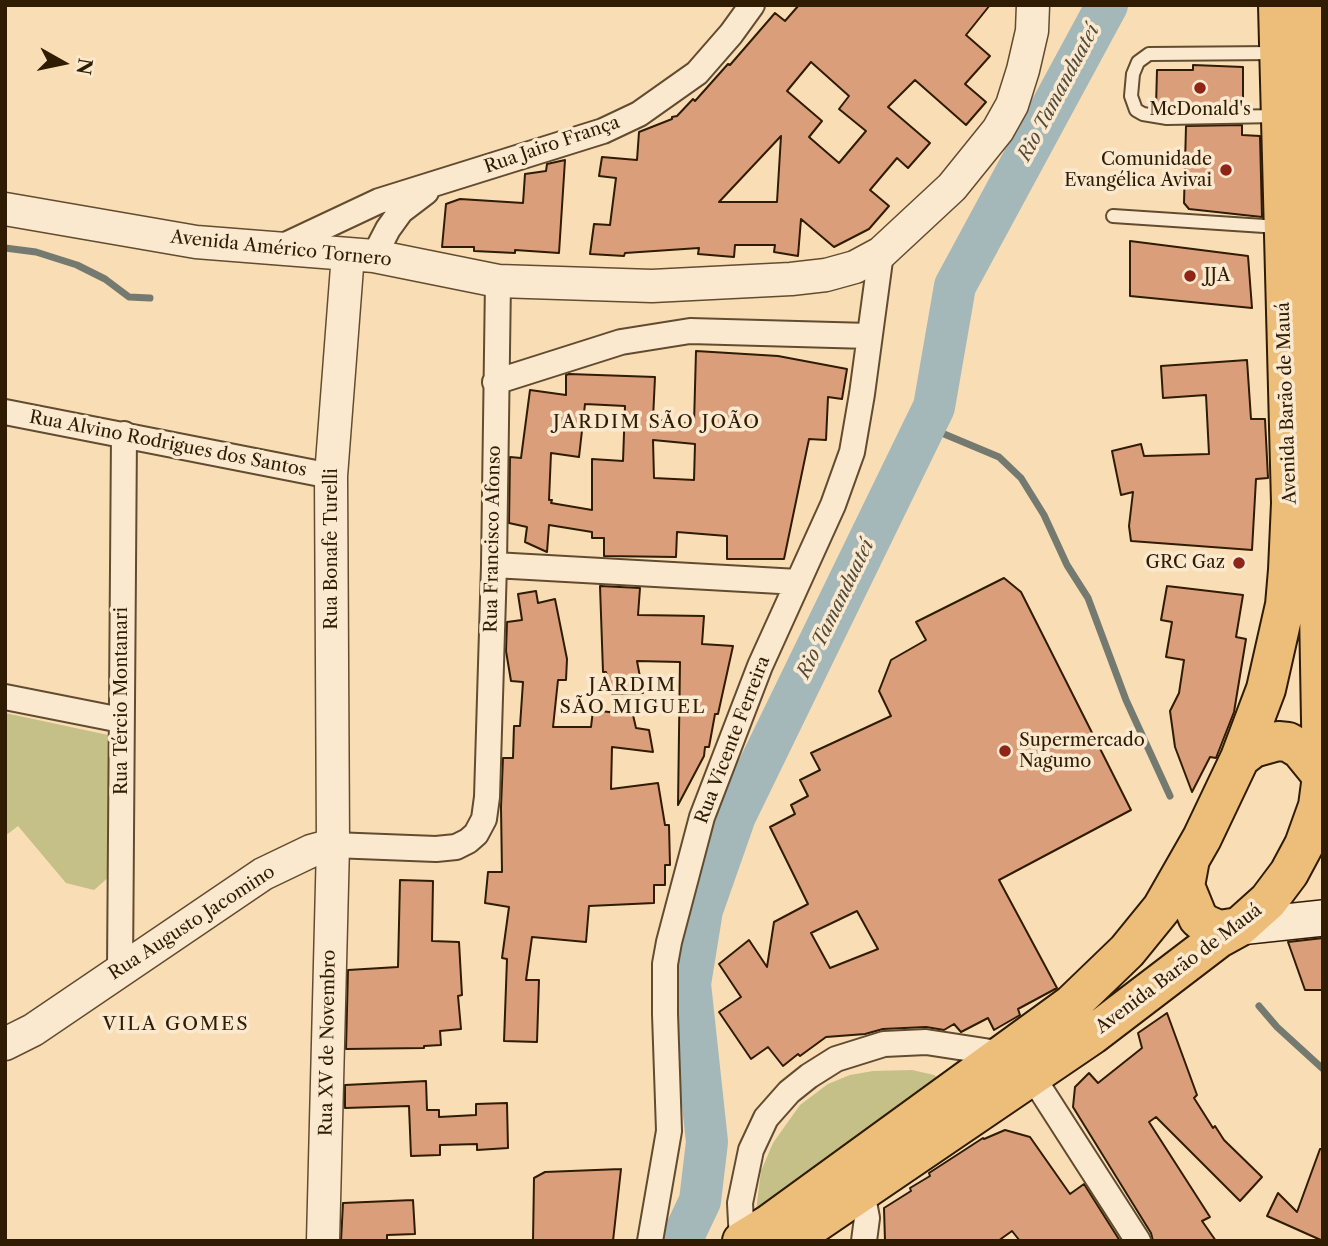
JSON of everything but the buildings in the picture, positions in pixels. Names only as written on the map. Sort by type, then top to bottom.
[{"type":"main road","name":"Avenida Barão de Mauá","points":[[789,1241],[862,1192],[1018,1065],[1072,1004],[1127,951],[1163,908],[1240,758],[1266,689],[1285,605],[1288,570],[1290,503],[1278,5]]},
{"type":"main road","name":"Avenida Barão de Mauá","points":[[742,1241],[1018,1065],[1092,1035],[1219,938],[1239,927],[1268,901],[1289,873],[1304,845],[1321,800],[1319,332],[1306,5]]},
{"type":"main road","points":[[1240,758],[1253,748],[1278,741],[1288,742],[1300,749],[1321,800]]},
{"type":"main road","points":[[1190,859],[1185,886],[1198,918],[1205,925],[1219,930],[1280,920],[1323,918]]},
{"type":"street","name":"Rua Jairo França","points":[[279,248],[379,201],[603,131],[639,114],[697,73],[752,5]]},
{"type":"street","name":"Avenida Américo Tornero","points":[[5,209],[196,242],[361,255],[498,281],[652,286],[826,275],[855,267],[881,253],[952,187],[998,130],[1012,105],[1023,70],[1032,31],[1033,5]]},
{"type":"street","name":"Rua Jairo França","points":[[361,255],[388,229],[401,211],[434,185]]},
{"type":"street","name":"Rua Vicente Ferreira","points":[[649,1241],[669,1132],[665,964],[669,942],[702,817],[760,666],[834,505],[852,452],[881,253]]},
{"type":"street","name":"Rua Bonafe Turelli","points":[[332,845],[331,475],[361,255]]},
{"type":"street","name":"Rua Francisco Afonso","points":[[487,797],[498,281]]},
{"type":"street","points":[[495,382],[621,342],[690,331],[869,336]]},
{"type":"street","name":"Rua Alvino Rodrigues dos Santos","points":[[5,412],[331,475]]},
{"type":"street","name":"Rua Tércio Montanari","points":[[120,969],[124,433]]},
{"type":"street","points":[[494,565],[798,582]]},
{"type":"street","points":[[5,696],[121,720]]},
{"type":"street","name":"Rua Augusto Jacomino","points":[[5,1044],[33,1030],[263,874],[311,851],[332,845],[436,849],[456,847],[476,834],[484,820],[487,797]]},
{"type":"street","name":"Rua XV de Novembro","points":[[323,1241],[332,845]]},
{"type":"street","points":[[742,1241],[740,1203],[751,1150],[766,1118],[789,1092],[836,1059],[884,1044],[926,1042],[1018,1065],[1138,1241]]},
{"type":"street","points":[[862,1192],[867,1218],[863,1241]]},
{"type":"lane","points":[[1279,52],[1149,54],[1138,62],[1133,74],[1131,96],[1136,110],[1143,114],[1167,118],[1280,116]]},
{"type":"lane","points":[[1113,216],[1283,227]]},
{"type":"shaded area","points":[[5,713],[113,736],[118,869],[94,890],[66,883],[18,826],[5,836]]},
{"type":"shaded area","points":[[912,1070],[934,1075],[946,1084],[756,1211],[761,1171],[773,1143],[800,1105],[828,1084],[850,1075],[873,1071]]},
{"type":"waterway","name":"Rio Tamanduateí","points":[[681,1241],[700,1201],[707,1142],[690,984],[702,910],[735,816],[934,407],[955,286],[1107,5]]},
{"type":"waterway","points":[[5,248],[36,252],[77,265],[105,279],[129,297],[150,298]]},
{"type":"waterway","points":[[925,426],[999,457],[1021,478],[1044,515],[1067,565],[1088,598],[1126,700],[1170,796]]},
{"type":"waterway","points":[[1259,1006],[1277,1027],[1323,1069]]},
{"type":"place","name":"McDonald's","points":[[1200,88]]},
{"type":"place","name":"Comunidade Evangélica Avivai","points":[[1226,170]]},
{"type":"place","name":"JJA","points":[[1190,276]]},
{"type":"place","name":"GRC Gaz","points":[[1239,563]]},
{"type":"place","name":"Supermercado Nagumo","points":[[1005,751]]},
{"type":"district","name":"JARDIM SÃO JOÃO","points":[[657,423]]},
{"type":"district","name":"JARDIM SÃO MIGUEL","points":[[633,697]]},
{"type":"district","name":"VILA GOMES","points":[[176,1025]]}]
